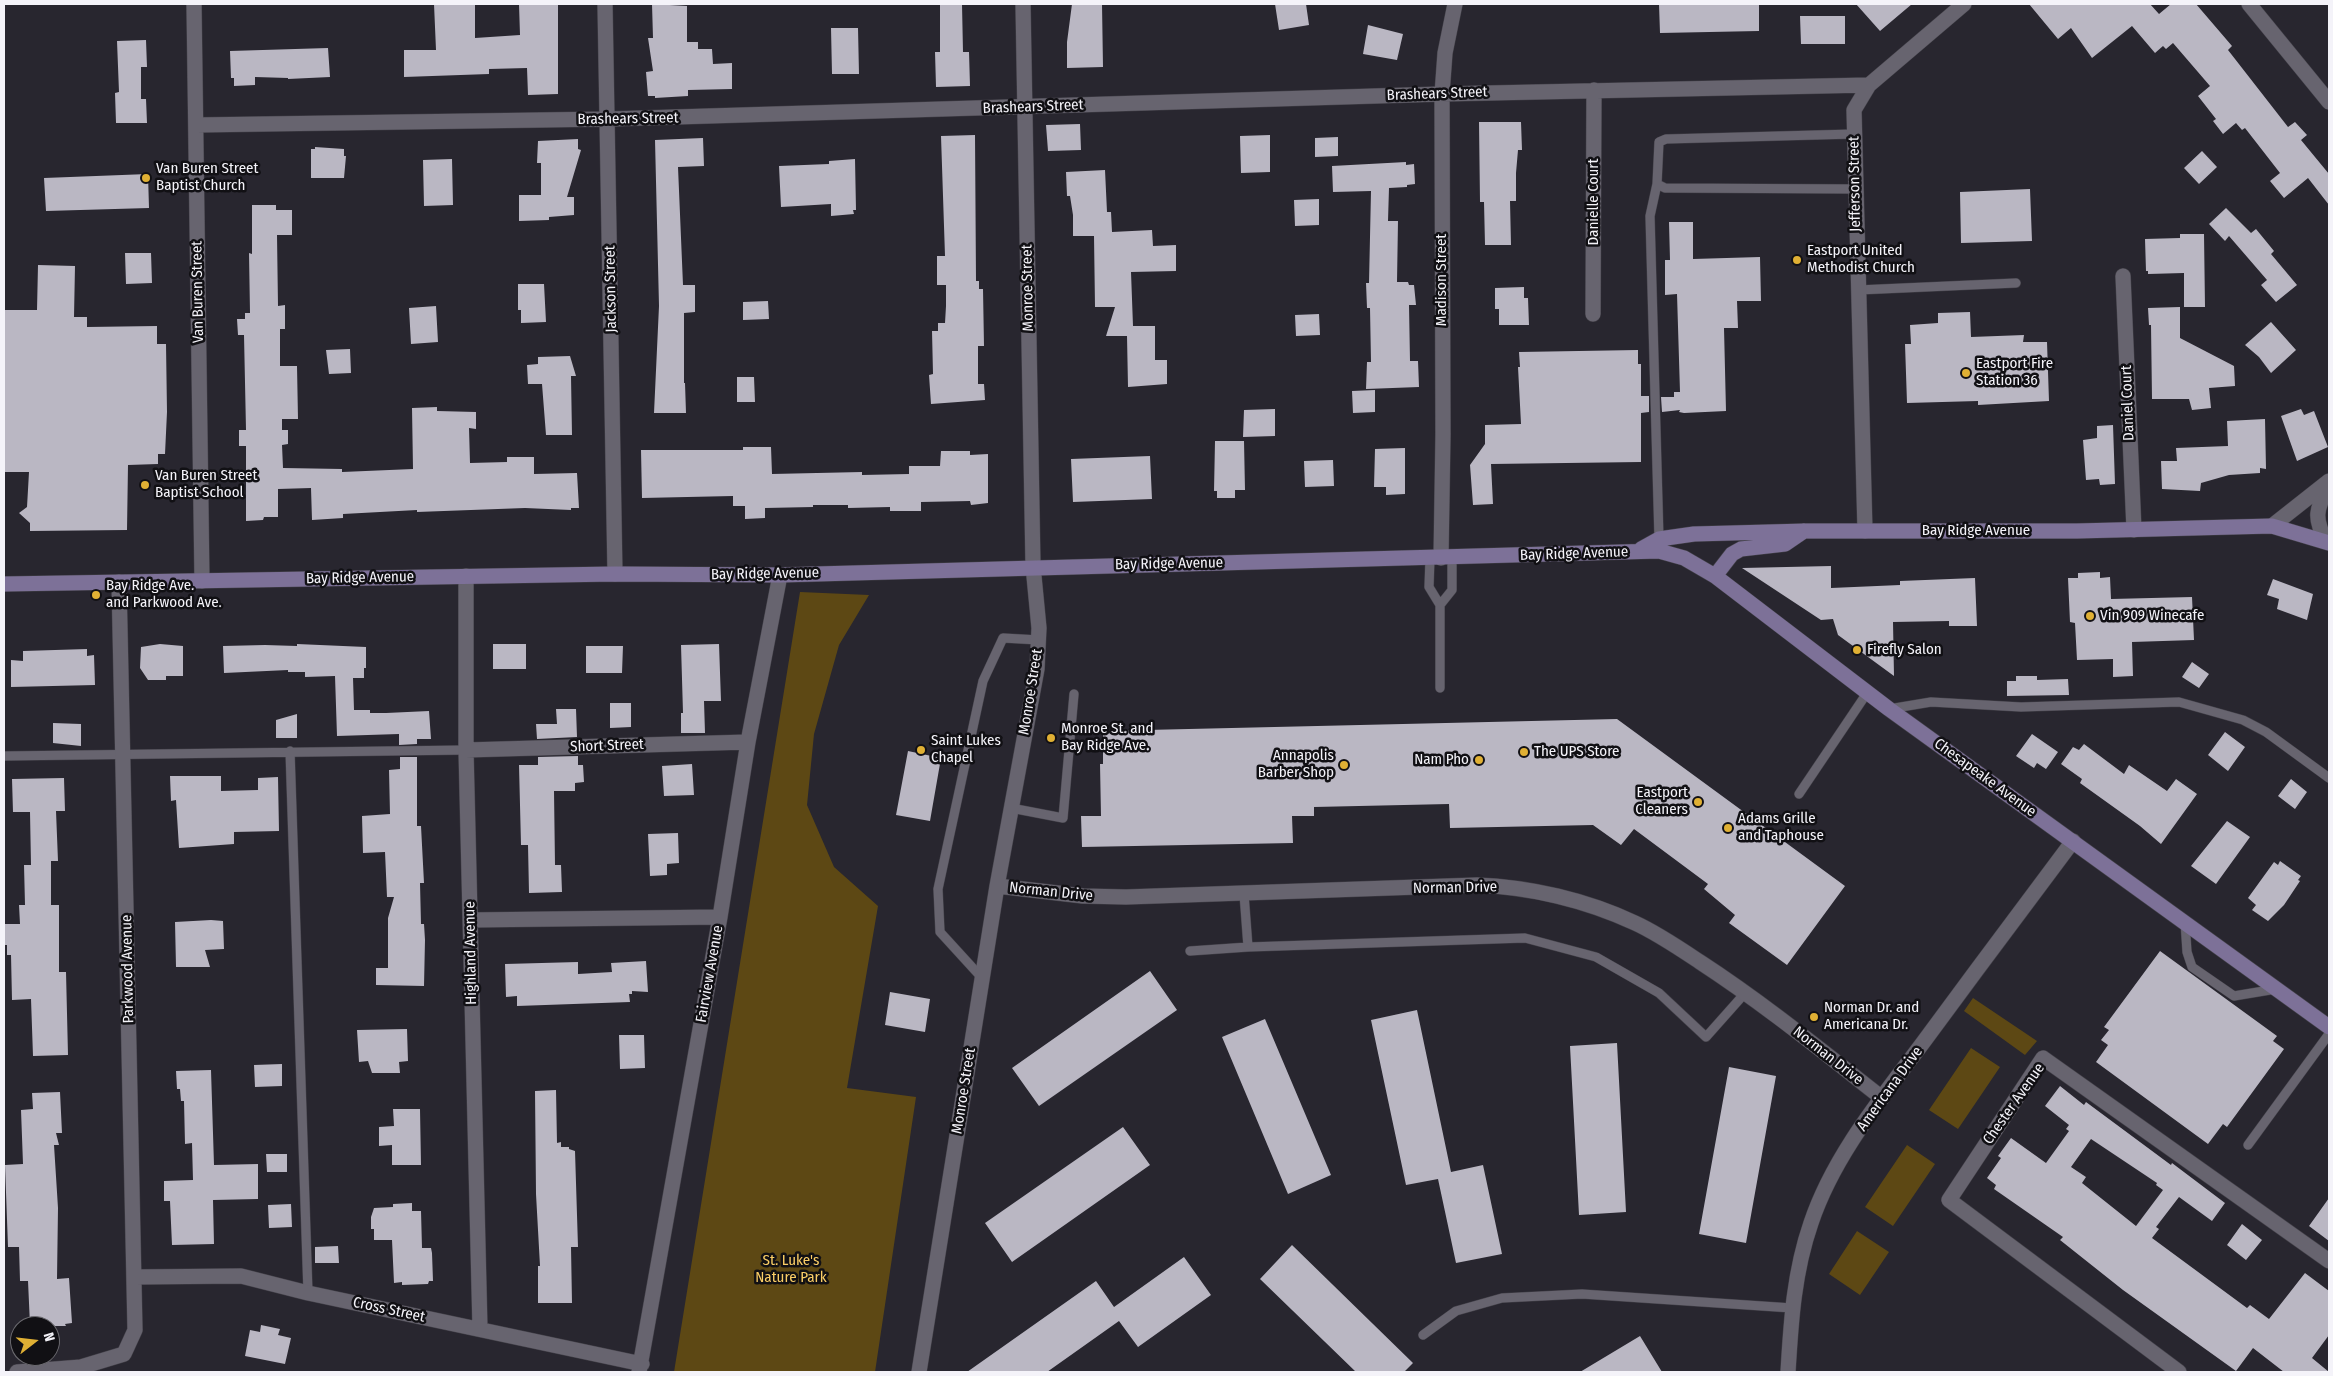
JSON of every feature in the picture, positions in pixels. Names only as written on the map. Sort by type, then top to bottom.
[{"type":"main road","name":"Bay Ridge Avenue","points":[[4,584],[616,574],[780,575],[1033,566],[1441,558],[1633,552],[1660,539],[1690,534],[1806,531],[2134,530],[2272,526],[2328,542]]},
{"type":"main road","points":[[1715,576],[1732,554],[1741,549],[1785,544],[1806,531]]},
{"type":"main road","name":"Chesapeake Avenue","points":[[1633,552],[1659,551],[1684,558],[1715,576],[1867,693],[2329,1027]]},
{"type":"street","name":"Van Buren Street","points":[[194,4],[202,581]]},
{"type":"street","name":"Jackson Street","points":[[605,4],[616,574]]},
{"type":"street","name":"Monroe Street","points":[[919,1372],[982,978],[1037,669],[1040,628],[1033,566],[1023,4]]},
{"type":"street","name":"Madison Street","points":[[1441,558],[1442,94],[1445,53],[1455,4]]},
{"type":"street","name":"Jefferson Street","points":[[1865,531],[1854,110],[1869,85],[1964,4]]},
{"type":"street","points":[[2249,4],[2329,102]]},
{"type":"street","name":"Brashears Street","points":[[196,125],[608,120],[1442,94],[1869,85]]},
{"type":"street","name":"Danielle Court","points":[[1593,314],[1594,90]]},
{"type":"street","name":"Daniel Court","points":[[2123,276],[2134,530]]},
{"type":"street","points":[[2272,526],[2329,481]]},
{"type":"street","points":[[2328,542],[2320,529],[2317,516],[2329,486]]},
{"type":"street","name":"Fairview Avenue","points":[[641,1368],[720,917],[748,742],[780,575]]},
{"type":"street","name":"Highland Avenue","points":[[466,576],[466,750],[480,1329]]},
{"type":"street","name":"Parkwood Avenue","points":[[17,1372],[81,1367],[124,1354],[135,1330],[119,582]]},
{"type":"street","name":"Short Street","points":[[466,750],[748,742]]},
{"type":"street","name":"Americana Drive","points":[[1788,1372],[1792,1308],[1799,1261],[1811,1222],[1827,1183],[1882,1098],[2073,841]]},
{"type":"street","name":"Norman Drive","points":[[998,886],[1083,896],[1244,894],[1477,885],[1534,892],[1596,907],[1635,923],[1673,944],[1746,992],[1882,1098]]},
{"type":"street","points":[[470,920],[720,917]]},
{"type":"street","name":"Chester Avenue","points":[[2179,1372],[1949,1200],[2043,1058],[2329,1261]]},
{"type":"street","name":"Cross Street","points":[[134,1277],[241,1276],[308,1293],[480,1329],[641,1368]]},
{"type":"lane","points":[[1660,539],[1650,216],[1657,184],[1659,142],[1666,139],[1854,134]]},
{"type":"lane","points":[[1657,184],[1665,188],[1856,189]]},
{"type":"lane","points":[[1858,290],[2016,284]]},
{"type":"lane","points":[[1440,605],[1452,590],[1441,558]]},
{"type":"lane","points":[[1440,688],[1440,605],[1429,587],[1441,558]]},
{"type":"lane","points":[[982,978],[940,932],[938,889],[984,682],[1003,638],[1039,640]]},
{"type":"lane","points":[[1799,794],[1867,693]]},
{"type":"lane","points":[[1012,808],[1063,818],[1074,694]]},
{"type":"lane","points":[[1889,709],[1930,702],[2021,707],[2179,702],[2243,720],[2266,732],[2329,778]]},
{"type":"lane","points":[[4,756],[466,750]]},
{"type":"lane","points":[[290,751],[308,1293]]},
{"type":"lane","points":[[1244,894],[1248,947]]},
{"type":"lane","points":[[2184,922],[2187,952],[2192,967],[2234,996],[2276,989]]},
{"type":"lane","points":[[1190,951],[1248,947],[1525,938],[1596,957],[1659,993],[1706,1038],[1746,992]]},
{"type":"lane","points":[[2248,1145],[2329,1034]]},
{"type":"lane","points":[[1423,1335],[1456,1311],[1502,1298],[1582,1294],[1792,1308]]},
{"type":"green space","name":"St. Luke's Nature Park","points":[[800,592],[869,595],[839,645],[814,734],[807,805],[834,867],[878,906],[847,1088],[916,1097],[875,1372],[674,1372]]},
{"type":"green space","points":[[1973,998],[2037,1041],[2025,1055],[1964,1011]]},
{"type":"green space","points":[[1971,1048],[2000,1067],[1958,1129],[1929,1110]]},
{"type":"green space","points":[[1907,1145],[1935,1164],[1893,1226],[1865,1207]]},
{"type":"green space","points":[[1857,1231],[1889,1252],[1860,1295],[1829,1274]]},
{"type":"building","points":[[434,4],[475,4],[475,38],[520,35],[519,4],[558,4],[558,94],[528,95],[527,68],[489,69],[489,74],[404,77],[404,50],[436,50]]},
{"type":"building","points":[[652,4],[687,6],[687,42],[698,42],[698,49],[712,49],[713,64],[732,63],[732,89],[688,90],[688,96],[655,98],[655,96],[648,96],[646,72],[653,71],[648,38],[653,38]]},
{"type":"building","points":[[940,4],[962,4],[963,52],[969,52],[970,86],[936,87],[935,52],[940,52]]},
{"type":"building","points":[[1072,4],[1102,4],[1103,67],[1067,68],[1067,42]]},
{"type":"building","points":[[1275,4],[1306,4],[1309,25],[1279,30]]},
{"type":"building","points":[[1659,4],[1759,4],[1759,31],[1660,33]]},
{"type":"building","points":[[1856,4],[1912,4],[1880,31]]},
{"type":"building","points":[[2029,4],[2150,4],[2159,14],[2171,4],[2196,4],[2232,46],[2228,50],[2288,127],[2295,122],[2307,135],[2301,140],[2329,174],[2329,205],[2308,178],[2284,198],[2270,181],[2280,173],[2245,128],[2242,130],[2236,123],[2223,134],[2213,121],[2216,119],[2198,96],[2210,86],[2173,43],[2166,49],[2163,46],[2155,53],[2132,26],[2092,58],[2071,28],[2058,39]]},
{"type":"building","points":[[1800,16],[1845,16],[1845,44],[1801,44]]},
{"type":"building","points":[[1368,25],[1403,34],[1397,60],[1363,54]]},
{"type":"building","points":[[831,28],[858,28],[859,74],[832,74]]},
{"type":"building","points":[[146,40],[147,67],[141,67],[141,99],[146,99],[147,123],[116,123],[115,93],[119,92],[117,41]]},
{"type":"building","points":[[328,48],[330,77],[288,79],[255,77],[255,85],[234,86],[234,78],[231,78],[230,51]]},
{"type":"building","points":[[1479,122],[1521,122],[1522,150],[1518,150],[1516,201],[1510,201],[1511,245],[1485,245],[1484,202],[1480,202]]},
{"type":"building","points":[[1080,124],[1081,150],[1048,151],[1046,125]]},
{"type":"building","points":[[975,135],[976,281],[979,281],[979,289],[983,289],[984,346],[978,346],[978,384],[984,384],[985,400],[931,404],[929,375],[933,374],[932,331],[938,331],[938,323],[945,323],[946,306],[946,285],[937,285],[937,256],[945,256],[941,136]]},
{"type":"building","points":[[1270,135],[1270,172],[1241,173],[1240,136]]},
{"type":"building","points":[[1338,137],[1338,156],[1315,157],[1315,138]]},
{"type":"building","points":[[703,138],[704,166],[678,167],[683,285],[695,285],[695,312],[684,313],[686,413],[654,413],[659,306],[655,140]]},
{"type":"building","points":[[578,139],[578,149],[581,150],[567,197],[574,197],[574,215],[549,217],[549,220],[519,221],[519,195],[541,195],[541,163],[537,163],[538,141]]},
{"type":"building","points":[[315,147],[344,149],[344,156],[346,156],[344,178],[311,178],[311,149],[315,149]]},
{"type":"building","points":[[2202,151],[2217,167],[2199,184],[2184,168]]},
{"type":"building","points":[[452,159],[453,205],[424,206],[423,160]]},
{"type":"building","points":[[855,159],[856,210],[853,210],[854,214],[831,216],[831,204],[781,207],[779,166],[829,164],[829,161]]},
{"type":"building","points":[[1406,162],[1406,165],[1414,164],[1415,184],[1407,185],[1407,187],[1389,188],[1388,221],[1398,221],[1397,282],[1408,282],[1409,285],[1414,285],[1416,305],[1409,305],[1410,361],[1418,361],[1419,387],[1366,389],[1367,362],[1371,362],[1370,308],[1367,308],[1366,283],[1369,283],[1371,191],[1333,192],[1332,166]]},
{"type":"building","points":[[1105,170],[1107,212],[1111,212],[1112,232],[1152,230],[1153,246],[1176,245],[1176,271],[1131,272],[1133,326],[1155,326],[1155,360],[1167,360],[1167,384],[1128,387],[1127,336],[1106,336],[1115,307],[1095,307],[1094,236],[1073,236],[1073,215],[1070,196],[1067,196],[1066,172]]},
{"type":"building","points":[[148,174],[149,208],[46,211],[44,178]]},
{"type":"building","points":[[2030,189],[2032,241],[1961,243],[1960,192]]},
{"type":"building","points":[[1319,199],[1319,225],[1295,226],[1294,200]]},
{"type":"building","points":[[252,205],[276,205],[276,210],[292,210],[292,235],[277,235],[278,306],[285,305],[285,329],[280,329],[280,366],[297,366],[298,419],[282,419],[282,430],[288,430],[288,444],[282,445],[283,468],[342,469],[342,472],[413,469],[412,408],[437,407],[437,411],[476,412],[476,429],[469,428],[470,463],[507,462],[507,457],[534,457],[534,474],[577,473],[579,508],[571,508],[571,510],[525,508],[417,512],[417,510],[343,514],[343,518],[312,520],[311,488],[278,489],[278,517],[264,517],[263,520],[246,521],[246,446],[239,446],[239,430],[246,430],[244,335],[238,335],[237,319],[245,319],[245,313],[250,313],[249,253],[252,254]]},
{"type":"building","points":[[2226,208],[2251,233],[2256,229],[2274,251],[2271,254],[2297,285],[2276,302],[2261,285],[2267,280],[2229,236],[2225,241],[2209,224]]},
{"type":"building","points":[[1669,222],[1693,222],[1693,259],[1760,257],[1761,301],[1737,301],[1738,328],[1724,328],[1726,411],[1684,413],[1679,412],[1680,410],[1662,412],[1661,397],[1674,397],[1674,392],[1680,392],[1677,294],[1665,295],[1665,260],[1670,260]]},
{"type":"building","points":[[2180,234],[2204,234],[2205,307],[2184,307],[2184,273],[2148,274],[2148,271],[2146,271],[2145,239],[2180,238]]},
{"type":"building","points":[[125,253],[151,253],[152,283],[126,284]]},
{"type":"building","points":[[38,265],[75,266],[74,317],[87,317],[87,327],[157,326],[157,344],[166,344],[167,412],[165,454],[158,454],[158,464],[128,465],[127,530],[30,531],[30,523],[19,513],[27,507],[29,472],[4,472],[4,310],[37,310]]},
{"type":"building","points":[[518,284],[544,284],[546,322],[521,323],[521,310],[518,310]]},
{"type":"building","points":[[1524,287],[1524,298],[1528,298],[1529,325],[1499,325],[1499,309],[1495,309],[1495,288]]},
{"type":"building","points":[[768,301],[769,319],[743,320],[743,302]]},
{"type":"building","points":[[436,306],[438,342],[411,344],[409,308]]},
{"type":"building","points":[[2180,307],[2180,338],[2234,366],[2235,386],[2209,388],[2211,408],[2192,410],[2189,399],[2152,399],[2151,325],[2149,325],[2148,308]]},
{"type":"building","name":"Eastport Fire Station 36","points":[[1970,312],[1971,337],[2024,335],[2023,342],[2047,342],[2049,401],[1978,405],[1978,401],[1907,403],[1905,344],[1911,344],[1910,325],[1938,323],[1938,313]]},
{"type":"building","points":[[1319,314],[1320,335],[1296,336],[1295,315]]},
{"type":"building","points":[[2271,322],[2296,350],[2271,373],[2259,357],[2245,345]]},
{"type":"building","points":[[350,349],[351,373],[329,374],[326,350]]},
{"type":"building","points":[[1638,350],[1638,364],[1641,364],[1641,396],[1649,396],[1649,412],[1641,413],[1641,462],[1491,464],[1493,504],[1473,505],[1470,465],[1485,444],[1485,425],[1521,424],[1519,352]]},
{"type":"building","points":[[570,356],[576,376],[571,376],[572,435],[546,435],[542,384],[528,384],[527,365],[538,364],[538,357]]},
{"type":"building","points":[[737,377],[754,377],[755,402],[737,402]]},
{"type":"building","points":[[1375,390],[1375,412],[1353,413],[1352,391]]},
{"type":"building","points":[[1275,409],[1275,436],[1243,437],[1244,410]]},
{"type":"building","points":[[2301,409],[2304,415],[2314,411],[2328,447],[2297,461],[2281,416]]},
{"type":"building","points":[[2265,419],[2266,469],[2260,468],[2260,473],[2229,475],[2201,483],[2200,491],[2162,489],[2161,461],[2177,461],[2176,448],[2228,446],[2227,421]]},
{"type":"building","points":[[2113,425],[2115,484],[2100,485],[2099,479],[2086,480],[2083,440],[2097,438],[2097,426]]},
{"type":"building","points":[[1215,441],[1244,441],[1245,490],[1235,490],[1235,498],[1217,498],[1217,491],[1214,491]]},
{"type":"building","points":[[743,447],[771,447],[772,474],[862,472],[862,475],[909,474],[909,466],[940,466],[941,451],[970,451],[970,455],[988,454],[988,503],[971,505],[970,501],[921,502],[921,511],[890,511],[890,507],[848,508],[848,505],[765,508],[765,518],[745,519],[745,506],[733,506],[733,496],[642,498],[641,450],[743,450]]},
{"type":"building","points":[[1405,448],[1405,494],[1386,495],[1386,487],[1374,487],[1375,449]]},
{"type":"building","points":[[1150,456],[1152,499],[1073,502],[1071,459]]},
{"type":"building","points":[[1333,460],[1334,486],[1305,487],[1304,461]]},
{"type":"building","points":[[1831,566],[1831,588],[1900,585],[1900,581],[1975,578],[1977,626],[1949,626],[1949,621],[1893,622],[1894,676],[1838,635],[1833,619],[1821,620],[1742,568]]},
{"type":"building","points":[[2100,572],[2100,578],[2110,577],[2111,599],[2192,597],[2194,640],[2132,642],[2133,676],[2113,677],[2113,659],[2077,660],[2075,623],[2070,622],[2068,578],[2078,578],[2078,573]]},
{"type":"building","points":[[2273,579],[2313,594],[2307,620],[2277,609],[2279,599],[2267,595]]},
{"type":"building","points":[[160,644],[183,646],[183,676],[166,676],[166,680],[148,680],[140,668],[141,647]]},
{"type":"building","points":[[297,644],[366,647],[364,678],[353,678],[354,710],[370,710],[370,713],[429,711],[431,739],[417,739],[417,744],[399,745],[399,734],[337,736],[335,676],[305,677],[305,672],[288,672],[288,670],[224,673],[223,646],[297,646]]},
{"type":"building","points":[[493,644],[526,644],[526,669],[493,669]]},
{"type":"building","points":[[719,644],[721,701],[704,701],[705,733],[681,733],[681,713],[683,713],[681,645]]},
{"type":"building","points":[[586,646],[623,646],[622,673],[586,673]]},
{"type":"building","points":[[87,649],[87,656],[94,655],[95,685],[11,687],[11,660],[23,661],[23,651]]},
{"type":"building","points":[[2192,662],[2209,674],[2199,688],[2182,677]]},
{"type":"building","points":[[2016,676],[2037,676],[2037,680],[2068,679],[2069,695],[2007,696],[2007,681],[2016,681]]},
{"type":"building","points":[[610,703],[631,703],[631,727],[610,728]]},
{"type":"building","points":[[556,709],[576,709],[577,737],[537,739],[536,724],[557,724]]},
{"type":"building","points":[[297,714],[297,738],[276,738],[276,720]]},
{"type":"building","points":[[1617,719],[1845,886],[1787,965],[1729,923],[1735,915],[1704,889],[1708,884],[1634,829],[1621,845],[1593,825],[1450,828],[1449,804],[1314,807],[1314,816],[1292,816],[1293,843],[1082,847],[1081,816],[1101,816],[1100,764],[1103,764],[1103,731]]},
{"type":"building","points":[[53,723],[81,724],[81,746],[53,743]]},
{"type":"building","points":[[2225,732],[2245,747],[2228,771],[2208,755]]},
{"type":"building","points":[[2032,734],[2058,752],[2046,769],[2037,763],[2034,768],[2016,756]]},
{"type":"building","points":[[2084,744],[2124,774],[2129,765],[2167,791],[2176,779],[2197,794],[2161,844],[2140,826],[2080,783],[2082,779],[2061,764],[2073,747],[2079,750]]},
{"type":"building","points":[[908,751],[941,758],[930,821],[896,815]]},
{"type":"building","points":[[578,756],[578,765],[583,765],[584,782],[575,783],[575,791],[554,791],[555,865],[561,865],[562,892],[529,893],[528,845],[521,845],[519,765],[538,765],[538,757]]},
{"type":"building","points":[[400,757],[417,757],[417,826],[421,826],[424,883],[420,883],[421,924],[424,924],[425,940],[424,986],[376,985],[376,968],[388,968],[388,918],[394,897],[387,897],[385,852],[363,853],[362,816],[390,814],[389,770],[400,769]]},
{"type":"building","points":[[692,764],[694,795],[664,796],[662,766]]},
{"type":"building","points":[[170,776],[221,776],[221,791],[258,790],[258,778],[278,777],[279,831],[234,832],[234,844],[179,848],[176,800],[171,801]]},
{"type":"building","points":[[64,778],[65,811],[56,811],[58,861],[51,861],[51,905],[59,905],[59,972],[66,972],[68,1055],[33,1056],[31,999],[12,1000],[11,955],[7,955],[7,945],[4,945],[4,924],[20,924],[19,905],[25,905],[24,865],[31,865],[30,812],[13,812],[12,779]]},
{"type":"building","points":[[2291,779],[2307,792],[2295,809],[2278,796]]},
{"type":"building","points":[[2227,821],[2250,837],[2216,884],[2191,866]]},
{"type":"building","points":[[678,833],[679,863],[667,864],[667,875],[650,876],[648,834]]},
{"type":"building","points":[[2280,861],[2301,876],[2298,880],[2300,881],[2284,905],[2268,921],[2252,910],[2256,905],[2248,898],[2274,862],[2278,865]]},
{"type":"building","points":[[223,921],[224,949],[205,950],[210,967],[176,967],[175,922]]},
{"type":"building","points":[[2160,951],[2277,1036],[2273,1041],[2284,1049],[2227,1127],[2223,1124],[2208,1144],[2096,1062],[2108,1045],[2101,1040],[2109,1030],[2104,1027]]},
{"type":"building","points":[[646,961],[648,992],[632,991],[632,994],[629,994],[630,1002],[517,1006],[517,996],[506,997],[505,964],[578,962],[578,974],[612,972],[611,963]]},
{"type":"building","points":[[1150,971],[1177,1010],[1039,1106],[1012,1068]]},
{"type":"building","points":[[890,992],[930,999],[925,1032],[885,1025]]},
{"type":"building","points":[[1417,1010],[1451,1172],[1483,1165],[1502,1254],[1456,1263],[1438,1179],[1406,1185],[1371,1020]]},
{"type":"building","points":[[1265,1019],[1331,1175],[1288,1194],[1222,1037]]},
{"type":"building","points":[[407,1029],[408,1061],[399,1062],[400,1073],[372,1073],[368,1061],[359,1062],[357,1030]]},
{"type":"building","points":[[619,1035],[644,1035],[645,1068],[620,1069]]},
{"type":"building","points":[[1617,1043],[1626,1212],[1579,1215],[1570,1046]]},
{"type":"building","points":[[282,1064],[282,1086],[255,1087],[254,1065]]},
{"type":"building","points":[[1729,1067],[1776,1076],[1746,1243],[1699,1234]]},
{"type":"building","points":[[211,1070],[214,1165],[258,1164],[258,1199],[213,1200],[214,1244],[172,1245],[170,1201],[164,1201],[164,1181],[193,1180],[192,1143],[185,1144],[184,1101],[181,1101],[180,1089],[177,1089],[176,1071]]},
{"type":"building","points":[[2060,1086],[2084,1105],[2086,1102],[2225,1203],[2212,1221],[2179,1197],[2156,1227],[2159,1229],[2152,1238],[2247,1308],[2250,1305],[2269,1319],[2305,1273],[2329,1291],[2329,1335],[2312,1358],[2329,1372],[2284,1372],[2253,1348],[2236,1371],[2123,1290],[2060,1240],[2063,1237],[1994,1189],[1996,1185],[1987,1178],[2001,1158],[1998,1156],[2011,1138],[2046,1163],[2069,1131],[2066,1129],[2069,1125],[2045,1106]],"holes":[[[2091,1139],[2157,1183],[2156,1185],[2163,1190],[2136,1226],[2082,1183],[2086,1177],[2071,1167]]]},
{"type":"building","points":[[556,1090],[557,1143],[561,1142],[561,1147],[569,1147],[569,1149],[575,1151],[578,1247],[571,1247],[572,1303],[538,1303],[538,1266],[540,1266],[536,1194],[535,1091]]},
{"type":"building","points":[[60,1092],[62,1133],[56,1133],[59,1145],[54,1145],[58,1208],[57,1279],[69,1278],[72,1323],[65,1324],[66,1326],[60,1326],[60,1316],[30,1316],[28,1281],[20,1281],[19,1247],[8,1247],[5,1165],[23,1164],[21,1110],[33,1109],[32,1093]]},
{"type":"building","points":[[393,1109],[420,1109],[421,1165],[392,1165],[392,1145],[379,1146],[379,1127],[394,1126]]},
{"type":"building","points":[[1123,1127],[1150,1165],[1012,1262],[985,1223]]},
{"type":"building","points":[[266,1154],[287,1154],[287,1172],[267,1172]]},
{"type":"building","points":[[2329,1198],[2329,1241],[2309,1226]]},
{"type":"building","points":[[412,1203],[412,1211],[421,1211],[422,1248],[431,1248],[433,1281],[429,1281],[428,1284],[402,1285],[402,1282],[394,1283],[392,1240],[374,1240],[374,1229],[371,1229],[371,1217],[374,1208]]},
{"type":"building","points":[[291,1204],[292,1227],[269,1228],[268,1205]]},
{"type":"building","points":[[2242,1224],[2262,1240],[2246,1260],[2227,1245]]},
{"type":"building","points":[[1292,1245],[1413,1363],[1404,1372],[1356,1372],[1260,1279]]},
{"type":"building","points":[[338,1246],[339,1263],[315,1263],[315,1247]]},
{"type":"building","points":[[1184,1257],[1211,1295],[1138,1347],[1119,1321],[1047,1372],[967,1372],[1096,1281],[1114,1307]]},
{"type":"building","points":[[261,1325],[280,1329],[278,1335],[291,1338],[285,1364],[245,1356],[250,1330],[260,1332]]},
{"type":"building","points":[[1640,1336],[1662,1372],[1580,1372]]},
{"type":"place","name":"Van Buren Street Baptist Church","points":[[146,178]]},
{"type":"place","name":"Eastport United Methodist Church","points":[[1797,260]]},
{"type":"place","name":"Eastport Fire Station 36","points":[[1966,373]]},
{"type":"place","name":"Van Buren Street Baptist School","points":[[145,485]]},
{"type":"place","name":"Bay Ridge Ave. and Parkwood Ave.","points":[[96,595]]},
{"type":"place","name":"Vin 909 Winecafe","points":[[2090,616]]},
{"type":"place","name":"Firefly Salon","points":[[1857,650]]},
{"type":"place","name":"Monroe St. and Bay Ridge Ave.","points":[[1051,738]]},
{"type":"place","name":"Saint Lukes Chapel","points":[[921,750]]},
{"type":"place","name":"The UPS Store","points":[[1524,752]]},
{"type":"place","name":"Nam Pho","points":[[1479,760]]},
{"type":"place","name":"Annapolis Barber Shop","points":[[1344,765]]},
{"type":"place","name":"Eastport Cleaners","points":[[1698,802]]},
{"type":"place","name":"Adams Grille and Taphouse","points":[[1728,828]]},
{"type":"place","name":"Norman Dr. and Americana Dr.","points":[[1814,1017]]}]
